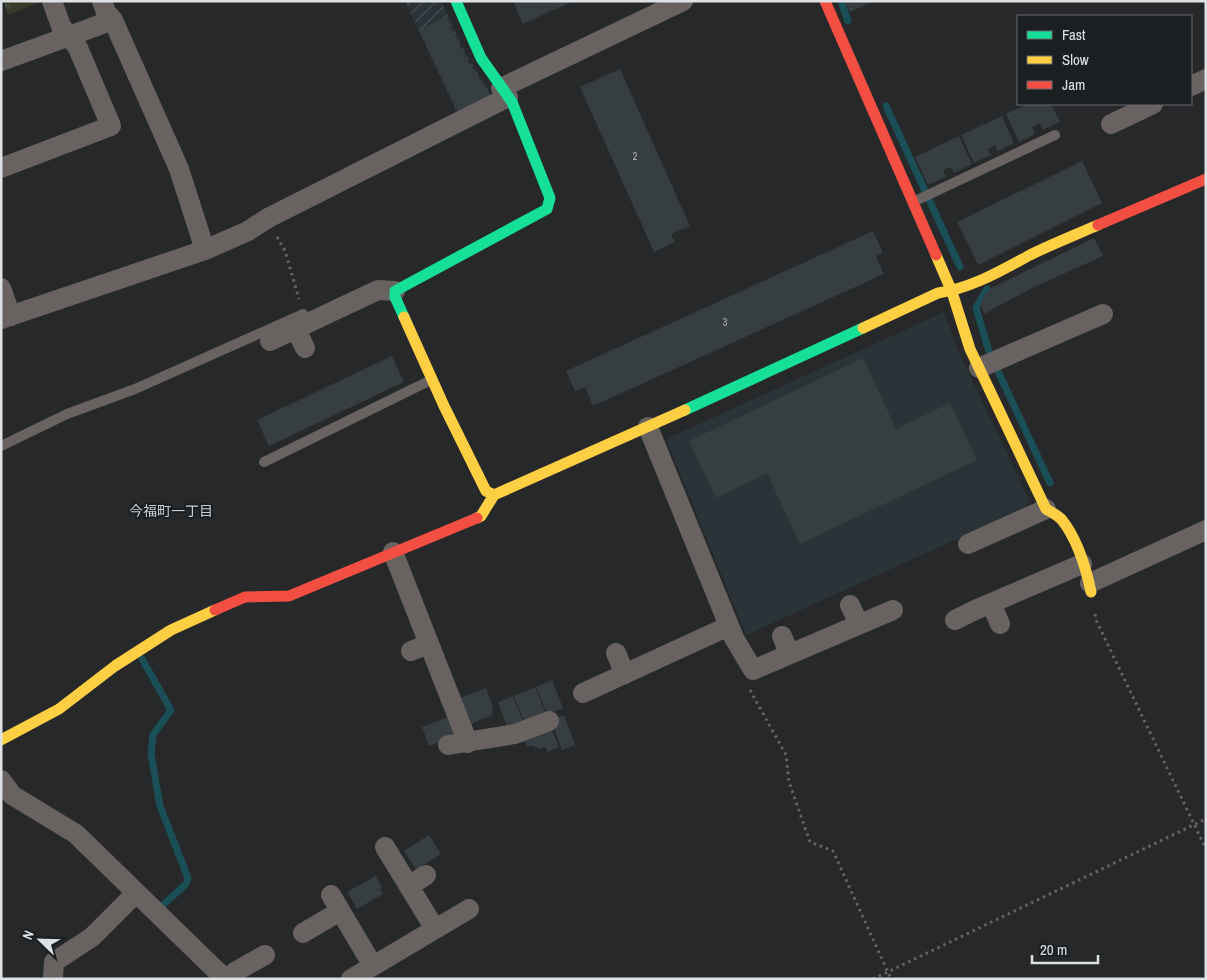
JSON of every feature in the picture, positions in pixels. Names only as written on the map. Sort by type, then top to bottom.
[{"type":"street","points":[[1,168],[111,126],[78,48],[61,26],[52,1]]},
{"type":"street","points":[[102,1],[106,12],[113,20],[179,169],[205,250]]},
{"type":"street","points":[[270,341],[300,321],[378,290],[395,291],[547,209],[550,198],[505,93],[482,58],[456,1]]},
{"type":"street","points":[[1,288],[6,317],[205,250],[248,231],[268,218],[683,1]]},
{"type":"street","points":[[825,1],[952,292],[970,349],[988,364],[1046,509],[1061,518],[1078,550],[1090,587],[1206,530]]},
{"type":"street","points":[[1,61],[113,20]]},
{"type":"street","points":[[1192,86],[1206,79]]},
{"type":"street","points":[[1111,124],[1151,105]]},
{"type":"street","points":[[1,740],[59,710],[115,666],[171,630],[245,596],[289,596],[481,516],[494,495],[648,427],[938,293],[952,292],[968,287],[1032,255],[1206,179]]},
{"type":"street","points":[[395,291],[395,297],[432,380],[486,491],[494,495]]},
{"type":"street","points":[[988,364],[1103,314]]},
{"type":"street","points":[[300,321],[305,348]]},
{"type":"street","points":[[648,427],[734,638],[753,670],[785,644],[859,624],[893,610]]},
{"type":"street","points":[[968,544],[1046,509]]},
{"type":"street","points":[[393,552],[420,647],[468,743]]},
{"type":"street","points":[[955,620],[1082,564]]},
{"type":"street","points":[[991,603],[1000,624]]},
{"type":"street","points":[[850,604],[859,624]]},
{"type":"street","points":[[583,692],[729,626]]},
{"type":"street","points":[[616,653],[625,674]]},
{"type":"street","points":[[448,745],[515,734],[549,722]]},
{"type":"street","points":[[1,780],[12,795],[76,834],[227,979],[235,972],[265,955]]},
{"type":"street","points":[[385,846],[417,880],[435,929]]},
{"type":"street","points":[[53,979],[54,962],[92,937],[136,892]]},
{"type":"street","points":[[304,933],[336,903],[373,966]]},
{"type":"street","points":[[351,979],[469,909]]},
{"type":"lane","points":[[913,202],[1055,135]]},
{"type":"lane","points":[[1,446],[67,414],[135,389],[300,321]]},
{"type":"lane","points":[[264,462],[432,380]]},
{"type":"path","points":[[268,218],[285,251],[300,321]]},
{"type":"path","points":[[1090,587],[1096,620],[1206,849]]},
{"type":"path","points":[[749,688],[786,754],[790,782],[810,842],[833,851],[891,979]]},
{"type":"path","points":[[873,979],[1206,819]]},
{"type":"shaded area","points":[[405,1],[441,1],[466,54],[494,99],[459,117]]},
{"type":"shaded area","points":[[944,312],[956,346],[1029,500],[1025,508],[746,635],[666,439]]},
{"type":"green space","points":[[4,1],[42,1],[8,15]]},
{"type":"building","points":[[513,1],[573,1],[523,24]]},
{"type":"building","points":[[845,1],[874,1],[850,12]]},
{"type":"building","points":[[446,17],[466,59],[493,99],[460,115],[419,30]]},
{"type":"building","points":[[620,69],[690,226],[671,234],[675,242],[654,252],[580,87]]},
{"type":"building","points":[[1025,105],[1052,105],[1060,122],[1043,130],[1040,123],[1032,127],[1035,134],[1019,142],[1006,114]]},
{"type":"building","points":[[1002,116],[1014,143],[998,151],[995,145],[988,149],[991,155],[974,163],[961,135]]},
{"type":"building","points":[[959,136],[972,164],[954,173],[951,167],[943,170],[946,177],[928,185],[915,157]]},
{"type":"building","points":[[1082,161],[1102,203],[978,265],[957,222]]},
{"type":"building","points":[[873,231],[883,253],[876,256],[884,274],[593,406],[585,387],[575,391],[566,371]]},
{"type":"building","points":[[1094,238],[1103,256],[1032,288],[984,314],[981,304],[984,295],[991,288]]},
{"type":"building","points":[[392,356],[404,382],[269,446],[257,420]]},
{"type":"building","points":[[863,358],[896,429],[950,403],[977,460],[800,544],[767,473],[716,498],[689,441]]},
{"type":"building","points":[[552,680],[563,708],[547,714],[536,687]]},
{"type":"building","points":[[535,687],[546,714],[525,723],[514,696]]},
{"type":"building","points":[[486,688],[493,708],[492,715],[470,724],[460,698]]},
{"type":"building","points":[[513,696],[524,723],[508,729],[498,702]]},
{"type":"building","points":[[564,715],[575,745],[562,750],[551,720]]},
{"type":"building","points":[[448,717],[454,733],[441,738],[442,741],[429,746],[422,727]]},
{"type":"building","points":[[551,727],[559,747],[547,752],[546,747],[539,749],[534,746],[527,746],[523,738]]},
{"type":"building","points":[[429,835],[441,854],[416,870],[404,851]]},
{"type":"building","points":[[376,876],[382,887],[380,889],[383,894],[357,909],[347,892]]},
{"type":"waterway","points":[[841,1],[848,21]]},
{"type":"waterway","points":[[886,106],[960,267]]},
{"type":"waterway","points":[[987,289],[976,308],[989,352],[1050,483]]},
{"type":"waterway","points":[[142,659],[171,710],[153,735],[151,754],[160,806],[188,878],[186,884],[163,905]]},
{"type":"traffic: fast","points":[[404,317],[395,297],[395,291],[547,209],[550,198],[512,102],[481,58],[456,1]]},
{"type":"traffic: fast","points":[[685,410],[863,328]]},
{"type":"traffic: slow","points":[[863,328],[938,293],[950,291],[986,278],[1038,251],[1098,225]]},
{"type":"traffic: slow","points":[[936,255],[952,292],[970,349],[1046,509],[1060,518],[1072,536],[1084,564],[1091,592]]},
{"type":"traffic: slow","points":[[404,317],[444,406],[486,491],[494,495]]},
{"type":"traffic: slow","points":[[477,518],[481,516],[494,495],[685,410]]},
{"type":"traffic: slow","points":[[1,740],[59,709],[115,666],[171,630],[215,610]]},
{"type":"traffic: jam","points":[[825,1],[936,255]]},
{"type":"traffic: jam","points":[[1098,225],[1206,179]]},
{"type":"traffic: jam","points":[[215,610],[245,597],[289,596],[477,518]]},
{"type":"district","name":"今福町一丁目","points":[[171,511]]}]
